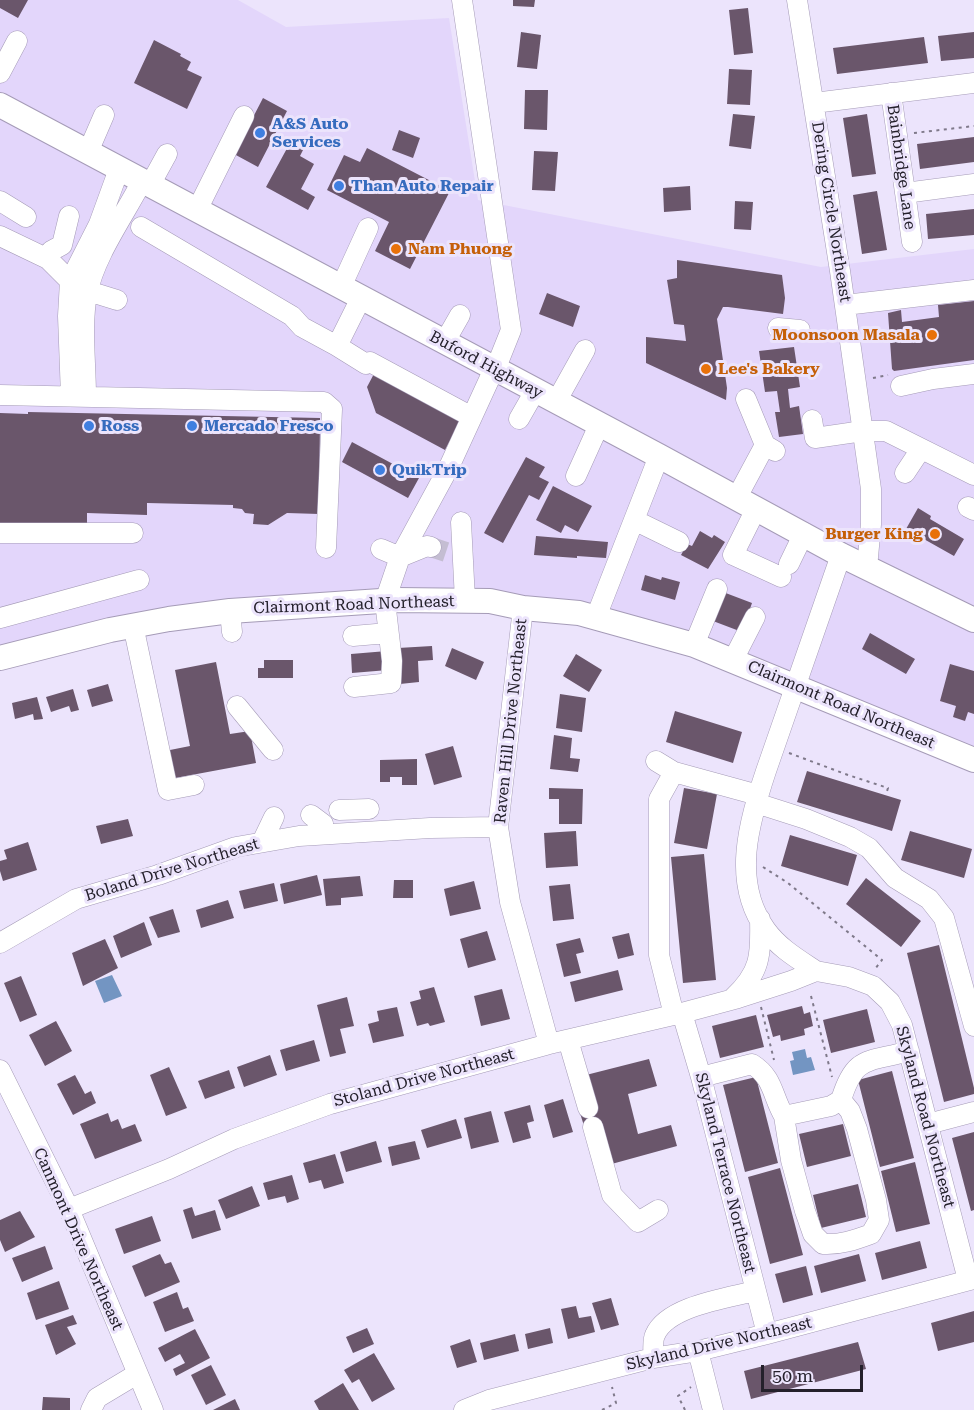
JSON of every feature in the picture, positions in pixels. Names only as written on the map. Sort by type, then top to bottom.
[{"type":"main road","name":"Buford Highway","points":[[0,105],[804,533],[841,555],[974,620]]},
{"type":"main road","name":"Clairmont Road Northeast","points":[[0,658],[133,625],[231,622],[385,601],[490,601],[523,608],[579,613],[694,645],[974,760]]},
{"type":"street","points":[[354,687],[391,683],[392,661],[385,601],[400,557],[449,467],[511,330],[462,0]]},
{"type":"street","name":"Dering Circle Northeast","points":[[797,0],[845,305],[871,489],[867,567]]},
{"type":"street","points":[[0,73],[17,41]]},
{"type":"street","points":[[814,103],[974,83]]},
{"type":"street","name":"Bainbridge Lane","points":[[891,93],[912,242]]},
{"type":"street","points":[[88,152],[104,115]]},
{"type":"street","points":[[197,210],[244,116]]},
{"type":"street","points":[[79,397],[85,307],[98,261],[146,183],[167,154]]},
{"type":"street","points":[[79,397],[68,316],[70,281],[99,224],[119,169]]},
{"type":"street","points":[[904,193],[974,184]]},
{"type":"street","points":[[0,201],[26,217]]},
{"type":"street","points":[[48,259],[51,251],[62,245],[69,216]]},
{"type":"street","points":[[141,227],[292,316],[302,327],[366,364],[370,362],[472,417]]},
{"type":"street","points":[[337,346],[368,228]]},
{"type":"street","points":[[0,236],[48,259],[70,281],[88,291],[117,300]]},
{"type":"street","points":[[845,305],[974,290]]},
{"type":"street","points":[[444,343],[460,315]]},
{"type":"street","points":[[778,328],[800,330]]},
{"type":"street","points":[[519,419],[546,397],[585,350]]},
{"type":"street","points":[[901,386],[974,374]]},
{"type":"street","points":[[0,395],[324,402],[332,410],[326,548]]},
{"type":"street","points":[[746,399],[770,448],[746,504],[733,555],[785,571],[804,533]]},
{"type":"street","points":[[812,420],[815,438],[863,431],[886,431],[974,475]]},
{"type":"street","points":[[576,476],[599,425]]},
{"type":"street","points":[[905,473],[921,448]]},
{"type":"street","points":[[596,617],[659,456]]},
{"type":"street","points":[[634,520],[680,542]]},
{"type":"street","points":[[461,522],[446,552],[465,600]]},
{"type":"street","points":[[0,532],[133,533]]},
{"type":"street","points":[[381,549],[400,557],[427,546],[446,552]]},
{"type":"street","name":"Skyland Road Northeast","points":[[841,555],[757,799],[746,848],[746,885],[766,930],[788,953],[816,971],[849,977],[873,986],[890,1002],[902,1025],[971,1279]]},
{"type":"street","points":[[0,618],[139,580]]},
{"type":"street","points":[[694,645],[717,589]]},
{"type":"street","name":"Raven Hill Drive Northeast","points":[[523,608],[498,827],[510,903],[559,1042],[590,1118],[612,1195],[638,1222],[658,1210]]},
{"type":"street","points":[[733,660],[755,617]]},
{"type":"street","points":[[133,625],[168,790],[194,785]]},
{"type":"street","points":[[353,636],[388,633]]},
{"type":"street","points":[[237,706],[273,750]]},
{"type":"street","points":[[656,761],[674,772],[757,799],[850,837],[869,848],[895,878],[929,899],[944,918],[974,1026]]},
{"type":"street","name":"Skyland Terrace Northeast","points":[[674,772],[659,799],[659,955],[701,1077],[729,1219],[738,1252],[755,1291],[767,1334]]},
{"type":"street","points":[[339,810],[364,809],[369,832]]},
{"type":"street","points":[[311,814],[322,824],[322,834]]},
{"type":"street","points":[[262,842],[274,817]]},
{"type":"street","name":"Boland Drive Northeast","points":[[0,943],[76,899],[158,875],[236,847],[322,834],[498,827]]},
{"type":"street","points":[[731,1000],[748,984],[758,962],[760,919]]},
{"type":"street","name":"Stoland Drive Northeast","points":[[69,1209],[169,1169],[234,1139],[330,1104],[559,1042],[731,1000],[816,971]]},
{"type":"street","points":[[784,1116],[831,1106],[841,1100],[847,1080],[863,1062],[909,1051]]},
{"type":"street","points":[[701,1077],[752,1064],[767,1077],[784,1116],[791,1160],[813,1234],[823,1244],[836,1245],[871,1234],[879,1220],[857,1129],[850,1111],[841,1100]]},
{"type":"street","name":"Canmont Drive Northeast","points":[[0,1070],[69,1209],[153,1410]]},
{"type":"street","points":[[928,1124],[974,1112]]},
{"type":"street","name":"Skyland Drive Northeast","points":[[464,1410],[489,1400],[653,1358],[698,1351],[767,1334],[971,1279]]},
{"type":"street","points":[[653,1358],[654,1336],[676,1313],[755,1291]]},
{"type":"street","points":[[698,1351],[713,1410]]},
{"type":"street","points":[[91,1410],[97,1398],[137,1374]]},
{"type":"path","points":[[908,134],[974,126]]},
{"type":"path","points":[[789,752],[888,788],[887,791]]},
{"type":"path","points":[[757,863],[788,883],[882,960],[874,971]]},
{"type":"path","points":[[811,996],[832,1080]]},
{"type":"path","points":[[760,1007],[775,1064]]},
{"type":"path","points":[[602,1410],[616,1403],[611,1384]]},
{"type":"path","points":[[685,1410],[678,1396],[696,1384]]},
{"type":"shaded area","points":[[0,0],[238,0],[286,27],[449,18],[478,200],[821,267],[974,249],[974,764],[694,645],[532,608],[248,614],[0,659]]},
{"type":"water","points":[[112,975],[122,996],[104,1003],[95,981]]},
{"type":"water","points":[[805,1049],[807,1058],[811,1057],[815,1070],[793,1075],[790,1061],[794,1060],[792,1052]]},
{"type":"building","points":[[0,0],[28,0],[18,18],[0,8]]},
{"type":"building","points":[[513,0],[535,0],[534,7],[513,6]]},
{"type":"building","points":[[748,8],[753,53],[734,55],[729,10]]},
{"type":"building","points":[[521,32],[541,35],[537,69],[517,67]]},
{"type":"building","points":[[974,32],[974,58],[941,61],[938,36]]},
{"type":"building","points":[[924,37],[928,63],[837,74],[833,48]]},
{"type":"building","points":[[154,40],[181,54],[180,56],[191,62],[187,70],[202,77],[187,109],[134,83]]},
{"type":"building","points":[[729,69],[752,70],[750,105],[727,104]]},
{"type":"building","points":[[525,90],[548,90],[547,130],[524,129]]},
{"type":"building","name":"A&S Auto Services","points":[[263,98],[287,111],[258,167],[234,154]]},
{"type":"building","points":[[733,114],[755,116],[751,149],[729,146]]},
{"type":"building","points":[[867,114],[876,174],[852,177],[843,118]]},
{"type":"building","points":[[399,130],[420,138],[413,158],[392,150]]},
{"type":"building","points":[[974,137],[974,162],[920,169],[917,144]]},
{"type":"building","points":[[291,141],[304,148],[300,156],[314,164],[301,189],[315,197],[308,210],[266,187]]},
{"type":"building","points":[[367,148],[450,191],[410,269],[375,251],[389,222],[327,190],[344,155],[360,162]]},
{"type":"building","points":[[534,151],[558,152],[555,191],[532,190]]},
{"type":"building","points":[[690,186],[691,210],[664,212],[663,188]]},
{"type":"building","points":[[877,191],[887,250],[862,254],[853,195]]},
{"type":"building","points":[[735,201],[753,202],[751,230],[734,229]]},
{"type":"building","points":[[974,209],[974,235],[928,239],[926,214]]},
{"type":"building","points":[[677,260],[782,275],[785,298],[783,314],[723,307],[717,319],[727,388],[726,400],[646,363],[646,337],[686,341],[684,325],[674,324],[667,280],[677,278]]},
{"type":"building","points":[[547,293],[580,306],[573,327],[539,314]]},
{"type":"building","points":[[974,301],[974,360],[894,371],[892,369],[888,313],[901,310],[902,322],[939,317],[938,305]]},
{"type":"building","points":[[794,347],[800,387],[788,389],[790,408],[799,406],[803,434],[779,437],[775,412],[780,412],[777,391],[765,392],[759,351]]},
{"type":"building","points":[[376,370],[463,416],[445,450],[376,413],[367,387]]},
{"type":"building","points":[[28,412],[320,418],[319,514],[287,513],[268,525],[253,524],[254,514],[233,508],[233,505],[147,503],[147,515],[87,513],[87,526],[0,524],[0,413],[28,414]]},
{"type":"building","name":"QuikTrip","points":[[352,442],[419,478],[408,498],[342,462]]},
{"type":"building","points":[[526,457],[545,467],[539,477],[549,482],[539,500],[529,495],[503,543],[484,533]]},
{"type":"building","points":[[553,486],[592,506],[578,532],[565,525],[561,533],[536,520]]},
{"type":"building","name":"Burger King","points":[[918,508],[931,516],[930,519],[964,539],[954,556],[906,529]]},
{"type":"building","points":[[700,531],[712,538],[714,535],[725,542],[708,569],[681,555],[687,544],[692,546]]},
{"type":"building","points":[[536,536],[608,542],[606,558],[534,555]]},
{"type":"building","points":[[645,575],[680,582],[675,600],[641,590]]},
{"type":"building","points":[[723,592],[752,603],[742,632],[713,621]]},
{"type":"building","points":[[870,633],[915,659],[906,674],[862,649]]},
{"type":"building","points":[[432,646],[433,660],[418,661],[419,682],[400,684],[398,648]]},
{"type":"building","points":[[452,648],[484,662],[476,680],[445,666]]},
{"type":"building","points":[[387,651],[388,670],[352,673],[351,654]]},
{"type":"building","points":[[576,654],[602,670],[589,692],[563,676]]},
{"type":"building","points":[[264,660],[293,660],[293,678],[258,678],[258,668],[264,668]]},
{"type":"building","points":[[216,662],[230,734],[250,731],[256,763],[170,779],[165,751],[190,746],[175,670]]},
{"type":"building","points":[[950,664],[974,671],[974,714],[968,712],[965,721],[953,717],[956,706],[940,701]]},
{"type":"building","points":[[108,684],[113,701],[92,707],[87,690]]},
{"type":"building","points":[[73,689],[79,710],[71,712],[69,706],[51,712],[46,697]]},
{"type":"building","points":[[560,694],[586,698],[582,732],[556,728]]},
{"type":"building","points":[[37,697],[43,719],[34,720],[33,714],[15,719],[12,703]]},
{"type":"building","points":[[675,711],[742,732],[733,763],[666,742]]},
{"type":"building","points":[[554,735],[572,738],[570,758],[580,759],[578,772],[550,769]]},
{"type":"building","points":[[453,746],[462,777],[434,785],[425,754]]},
{"type":"building","points":[[417,759],[417,785],[402,785],[402,777],[390,777],[390,782],[380,782],[380,760]]},
{"type":"building","points":[[807,771],[901,800],[892,831],[797,802]]},
{"type":"building","points":[[549,788],[583,789],[582,824],[559,824],[559,799],[549,799]]},
{"type":"building","points":[[684,788],[717,794],[707,849],[674,843]]},
{"type":"building","points":[[128,819],[133,836],[101,844],[96,826]]},
{"type":"building","points":[[576,831],[578,866],[546,868],[544,833]]},
{"type":"building","points":[[910,831],[972,849],[964,878],[901,860]]},
{"type":"building","points":[[790,835],[857,855],[848,886],[781,866]]},
{"type":"building","points":[[28,842],[37,870],[3,881],[0,861],[7,859],[4,850]]},
{"type":"building","points":[[704,854],[716,980],[683,983],[671,857]]},
{"type":"building","points":[[317,875],[322,895],[284,904],[280,884]]},
{"type":"building","points":[[360,876],[363,896],[341,898],[341,905],[326,906],[323,879]]},
{"type":"building","points":[[866,878],[921,921],[901,947],[846,904]]},
{"type":"building","points":[[394,880],[413,880],[413,898],[393,898]]},
{"type":"building","points":[[474,881],[481,909],[450,916],[444,889]]},
{"type":"building","points":[[274,883],[278,901],[244,909],[239,891]]},
{"type":"building","points":[[570,884],[574,919],[553,921],[549,886]]},
{"type":"building","points":[[228,900],[234,918],[201,928],[196,910]]},
{"type":"building","points":[[173,909],[180,932],[158,938],[149,917]]},
{"type":"building","points":[[144,922],[152,945],[121,958],[113,936]]},
{"type":"building","points":[[487,931],[496,960],[468,968],[460,939]]},
{"type":"building","points":[[629,933],[634,955],[618,959],[612,937]]},
{"type":"building","points":[[580,938],[584,952],[576,954],[581,973],[564,977],[556,944]]},
{"type":"building","points":[[105,939],[118,968],[83,986],[72,953]]},
{"type":"building","points":[[939,945],[974,1088],[974,1094],[944,1102],[907,953]]},
{"type":"building","points":[[618,970],[623,990],[575,1002],[570,982]]},
{"type":"building","points":[[21,976],[37,1015],[20,1022],[4,983]]},
{"type":"building","points":[[434,987],[445,1022],[430,1026],[428,1023],[417,1026],[410,1002],[421,999],[419,991]]},
{"type":"building","points":[[502,989],[510,1019],[481,1026],[474,996]]},
{"type":"building","points":[[347,997],[354,1026],[340,1029],[346,1053],[330,1057],[317,1005]]},
{"type":"building","points":[[802,1006],[804,1014],[810,1012],[813,1026],[804,1029],[805,1035],[781,1041],[780,1035],[773,1037],[767,1015]]},
{"type":"building","points":[[397,1007],[404,1036],[373,1043],[368,1024],[379,1021],[377,1011]]},
{"type":"building","points":[[867,1009],[875,1042],[831,1053],[823,1020]]},
{"type":"building","points":[[756,1015],[764,1047],[720,1058],[712,1026]]},
{"type":"building","points":[[56,1021],[72,1051],[45,1066],[29,1035]]},
{"type":"building","points":[[314,1040],[320,1061],[286,1071],[280,1050]]},
{"type":"building","points":[[270,1055],[277,1075],[244,1087],[237,1067]]},
{"type":"building","points":[[649,1059],[657,1086],[628,1094],[638,1134],[671,1125],[677,1146],[608,1165],[585,1129],[579,1110],[586,1075]]},
{"type":"building","points":[[169,1067],[187,1108],[166,1116],[150,1075]]},
{"type":"building","points":[[229,1070],[235,1088],[205,1099],[198,1081]]},
{"type":"building","points":[[892,1071],[914,1158],[880,1167],[858,1080]]},
{"type":"building","points":[[75,1075],[85,1094],[91,1091],[96,1103],[73,1115],[57,1084]]},
{"type":"building","points":[[756,1077],[778,1163],[745,1172],[723,1085]]},
{"type":"building","points":[[563,1099],[573,1132],[553,1138],[544,1105]]},
{"type":"building","points":[[530,1105],[534,1121],[527,1123],[531,1138],[513,1143],[504,1112]]},
{"type":"building","points":[[491,1111],[499,1142],[471,1149],[464,1118]]},
{"type":"building","points":[[108,1113],[111,1122],[118,1119],[122,1129],[135,1124],[142,1141],[95,1159],[80,1124]]},
{"type":"building","points":[[456,1119],[462,1138],[427,1148],[421,1130]]},
{"type":"building","points":[[843,1124],[851,1156],[807,1167],[799,1134]]},
{"type":"building","points":[[974,1132],[974,1210],[971,1211],[952,1138]]},
{"type":"building","points":[[376,1141],[382,1162],[346,1172],[340,1152]]},
{"type":"building","points":[[415,1141],[420,1159],[392,1166],[388,1147]]},
{"type":"building","points":[[335,1154],[344,1183],[324,1189],[321,1180],[309,1183],[303,1163]]},
{"type":"building","points":[[915,1162],[930,1224],[896,1232],[881,1171]]},
{"type":"building","points":[[780,1168],[803,1255],[770,1264],[748,1177]]},
{"type":"building","points":[[292,1175],[299,1199],[287,1203],[285,1196],[268,1200],[263,1183]]},
{"type":"building","points":[[858,1184],[866,1217],[821,1228],[813,1195]]},
{"type":"building","points":[[252,1186],[260,1206],[226,1219],[218,1200]]},
{"type":"building","points":[[192,1207],[195,1216],[215,1210],[221,1230],[192,1239],[183,1210]]},
{"type":"building","points":[[20,1211],[35,1237],[5,1252],[0,1240],[0,1220]]},
{"type":"building","points":[[152,1216],[161,1241],[124,1254],[115,1229]]},
{"type":"building","points":[[920,1241],[927,1268],[882,1280],[875,1253]]},
{"type":"building","points":[[45,1246],[53,1269],[22,1282],[12,1258]]},
{"type":"building","points":[[160,1254],[165,1264],[171,1262],[180,1282],[145,1297],[132,1266]]},
{"type":"building","points":[[859,1254],[866,1281],[821,1293],[814,1266]]},
{"type":"building","points":[[806,1266],[813,1295],[783,1303],[775,1274]]},
{"type":"building","points":[[59,1281],[69,1309],[36,1320],[27,1293]]},
{"type":"building","points":[[177,1292],[183,1309],[188,1307],[194,1321],[165,1332],[153,1302]]},
{"type":"building","points":[[611,1298],[619,1325],[601,1330],[592,1303]]},
{"type":"building","points":[[576,1306],[579,1318],[591,1316],[595,1332],[568,1339],[561,1309]]},
{"type":"building","points":[[974,1311],[974,1342],[938,1351],[931,1323]]},
{"type":"building","points":[[73,1315],[77,1324],[67,1327],[76,1344],[56,1355],[45,1325]]},
{"type":"building","points":[[367,1328],[374,1344],[353,1353],[346,1337]]},
{"type":"building","points":[[550,1328],[553,1343],[528,1349],[525,1334]]},
{"type":"building","points":[[195,1329],[210,1358],[176,1376],[173,1369],[185,1363],[180,1354],[165,1362],[158,1348]]},
{"type":"building","points":[[515,1334],[519,1351],[484,1360],[480,1343]]},
{"type":"building","points":[[470,1339],[477,1362],[457,1368],[450,1346]]},
{"type":"building","points":[[858,1342],[866,1369],[751,1399],[744,1371]]},
{"type":"building","points":[[374,1353],[395,1389],[372,1402],[359,1379],[352,1383],[344,1370]]},
{"type":"building","points":[[211,1365],[226,1395],[206,1405],[191,1375]]},
{"type":"building","points":[[343,1383],[359,1410],[319,1410],[314,1401]]},
{"type":"building","points":[[43,1397],[70,1398],[70,1410],[42,1410]]},
{"type":"building","points":[[235,1399],[240,1410],[213,1410]]},
{"type":"tunnel","points":[[431,547],[446,552]]},
{"type":"place","name":"A&S Auto Services","points":[[260,133]]},
{"type":"place","name":"Than Auto Repair","points":[[339,186]]},
{"type":"place","name":"Nam Phuong","points":[[396,249]]},
{"type":"place","name":"Moonsoon Masala","points":[[932,335]]},
{"type":"place","name":"Lee's Bakery","points":[[706,369]]},
{"type":"place","name":"Ross","points":[[89,426]]},
{"type":"place","name":"Mercado Fresco","points":[[192,426]]},
{"type":"place","name":"QuikTrip","points":[[380,470]]},
{"type":"place","name":"Burger King","points":[[935,534]]}]
